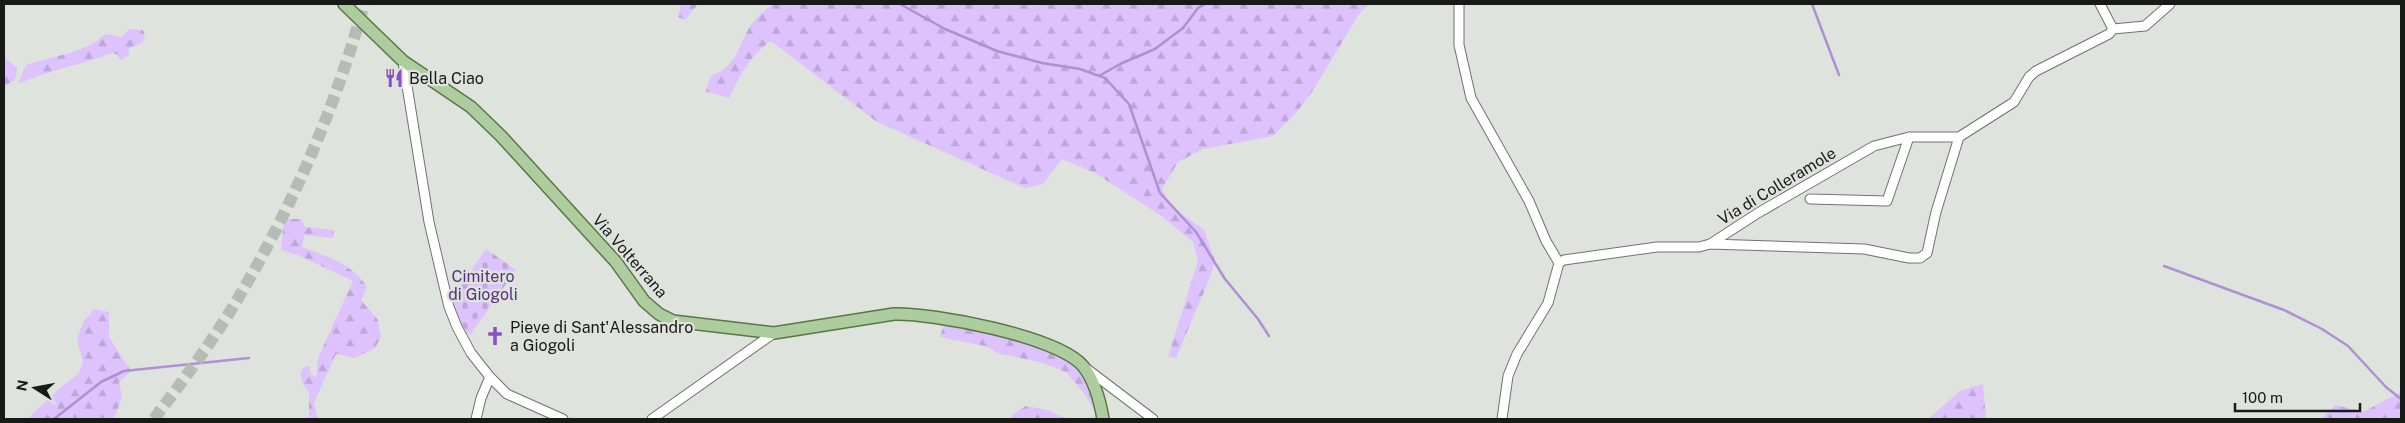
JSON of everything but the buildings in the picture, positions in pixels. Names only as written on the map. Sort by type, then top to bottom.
[{"type":"main road","name":"Via Volterrana","points":[[344,4],[403,61],[471,107],[501,136],[616,262],[644,301],[659,314],[673,321],[774,333],[894,314],[914,313],[1006,332],[1048,344],[1067,353],[1082,366],[1094,385],[1103,419]]},
{"type":"street","points":[[1459,4],[1459,45],[1471,98],[1529,201],[1546,241],[1559,263],[1548,303],[1517,354],[1508,376],[1502,419]]},
{"type":"street","points":[[2100,4],[2113,29]]},
{"type":"street","points":[[1710,244],[1864,249],[1909,258],[1920,258],[1927,253],[1936,212],[1959,137],[2014,102],[2029,77],[2113,29],[2145,26],[2170,4]]},
{"type":"street","points":[[403,61],[429,222],[449,307],[471,353],[490,378],[507,394],[563,419]]},
{"type":"street","points":[[1810,199],[1887,201],[1909,137]]},
{"type":"street","name":"Via di Colleramole","points":[[1559,263],[1564,260],[1656,247],[1710,244],[1758,213],[1874,146],[1909,137],[1959,137]]},
{"type":"street","points":[[652,419],[774,333]]},
{"type":"street","name":"Via Volterrana","points":[[1082,366],[1153,419]]},
{"type":"street","points":[[476,419],[481,398],[490,378]]},
{"type":"green space","points":[[681,4],[698,4],[685,20],[678,17]]},
{"type":"green space","points":[[773,4],[1369,4],[1359,14],[1314,89],[1297,112],[1273,136],[1203,149],[1178,162],[1162,189],[1171,206],[1204,230],[1215,260],[1211,275],[1176,358],[1168,357],[1198,261],[1193,242],[1160,215],[1095,173],[1062,159],[1043,184],[1025,188],[877,122],[771,41],[751,59],[729,98],[705,91],[711,76],[721,71],[734,59],[749,28]]},
{"type":"green space","points":[[129,29],[143,30],[145,36],[143,42],[128,49],[130,54],[121,60],[118,55],[112,53],[18,84],[26,65],[78,50],[97,41],[105,34],[122,37]]},
{"type":"green space","points":[[4,57],[17,68],[15,80],[4,86]]},
{"type":"green space","points":[[284,219],[301,219],[305,227],[334,230],[333,238],[304,235],[302,247],[338,262],[361,279],[367,287],[361,300],[378,320],[381,337],[375,348],[355,358],[336,354],[314,403],[318,419],[309,419],[309,392],[303,384],[300,373],[304,367],[310,366],[310,372],[316,378],[318,358],[353,281],[298,255],[281,250]]},
{"type":"green space","name":"Cimitero di Giogoli","points":[[486,249],[516,270],[470,335],[466,332],[453,306],[457,300],[453,297]]},
{"type":"green space","points":[[94,309],[109,312],[109,337],[131,371],[119,382],[122,397],[114,419],[27,419],[78,374],[83,363],[77,338],[84,321]]},
{"type":"green space","points":[[946,318],[1008,332],[1083,366],[1100,419],[1083,392],[1066,372],[1040,362],[1000,354],[985,346],[940,337]]},
{"type":"green space","points":[[1983,384],[1986,419],[1928,419],[1960,391]]},
{"type":"green space","points":[[2401,392],[2401,419],[2321,419],[2335,405],[2363,412]]},
{"type":"green space","points":[[1026,406],[1048,410],[1067,419],[1011,419],[1013,414]]},
{"type":"waterway","points":[[900,4],[945,29],[997,51],[1042,63],[1080,69],[1105,78],[1129,104],[1160,193],[1196,232],[1225,279],[1258,319],[1269,336]]},
{"type":"waterway","points":[[1099,76],[1120,64],[1155,49],[1183,28],[1198,8],[1205,4]]},
{"type":"waterway","points":[[1812,4],[1839,75]]},
{"type":"waterway","points":[[2164,266],[2284,310],[2322,329],[2348,346],[2386,387],[2401,399]]},
{"type":"waterway","points":[[54,419],[101,382],[124,371],[249,358]]},
{"type":"tunnel","points":[[154,419],[220,327],[260,260],[278,225],[296,189],[327,117],[364,4]]},
{"type":"place","name":"Bella Ciao","points":[[394,78]]},
{"type":"place","name":"Pieve di Sant'Alessandro a Giogoli","points":[[495,336]]}]
